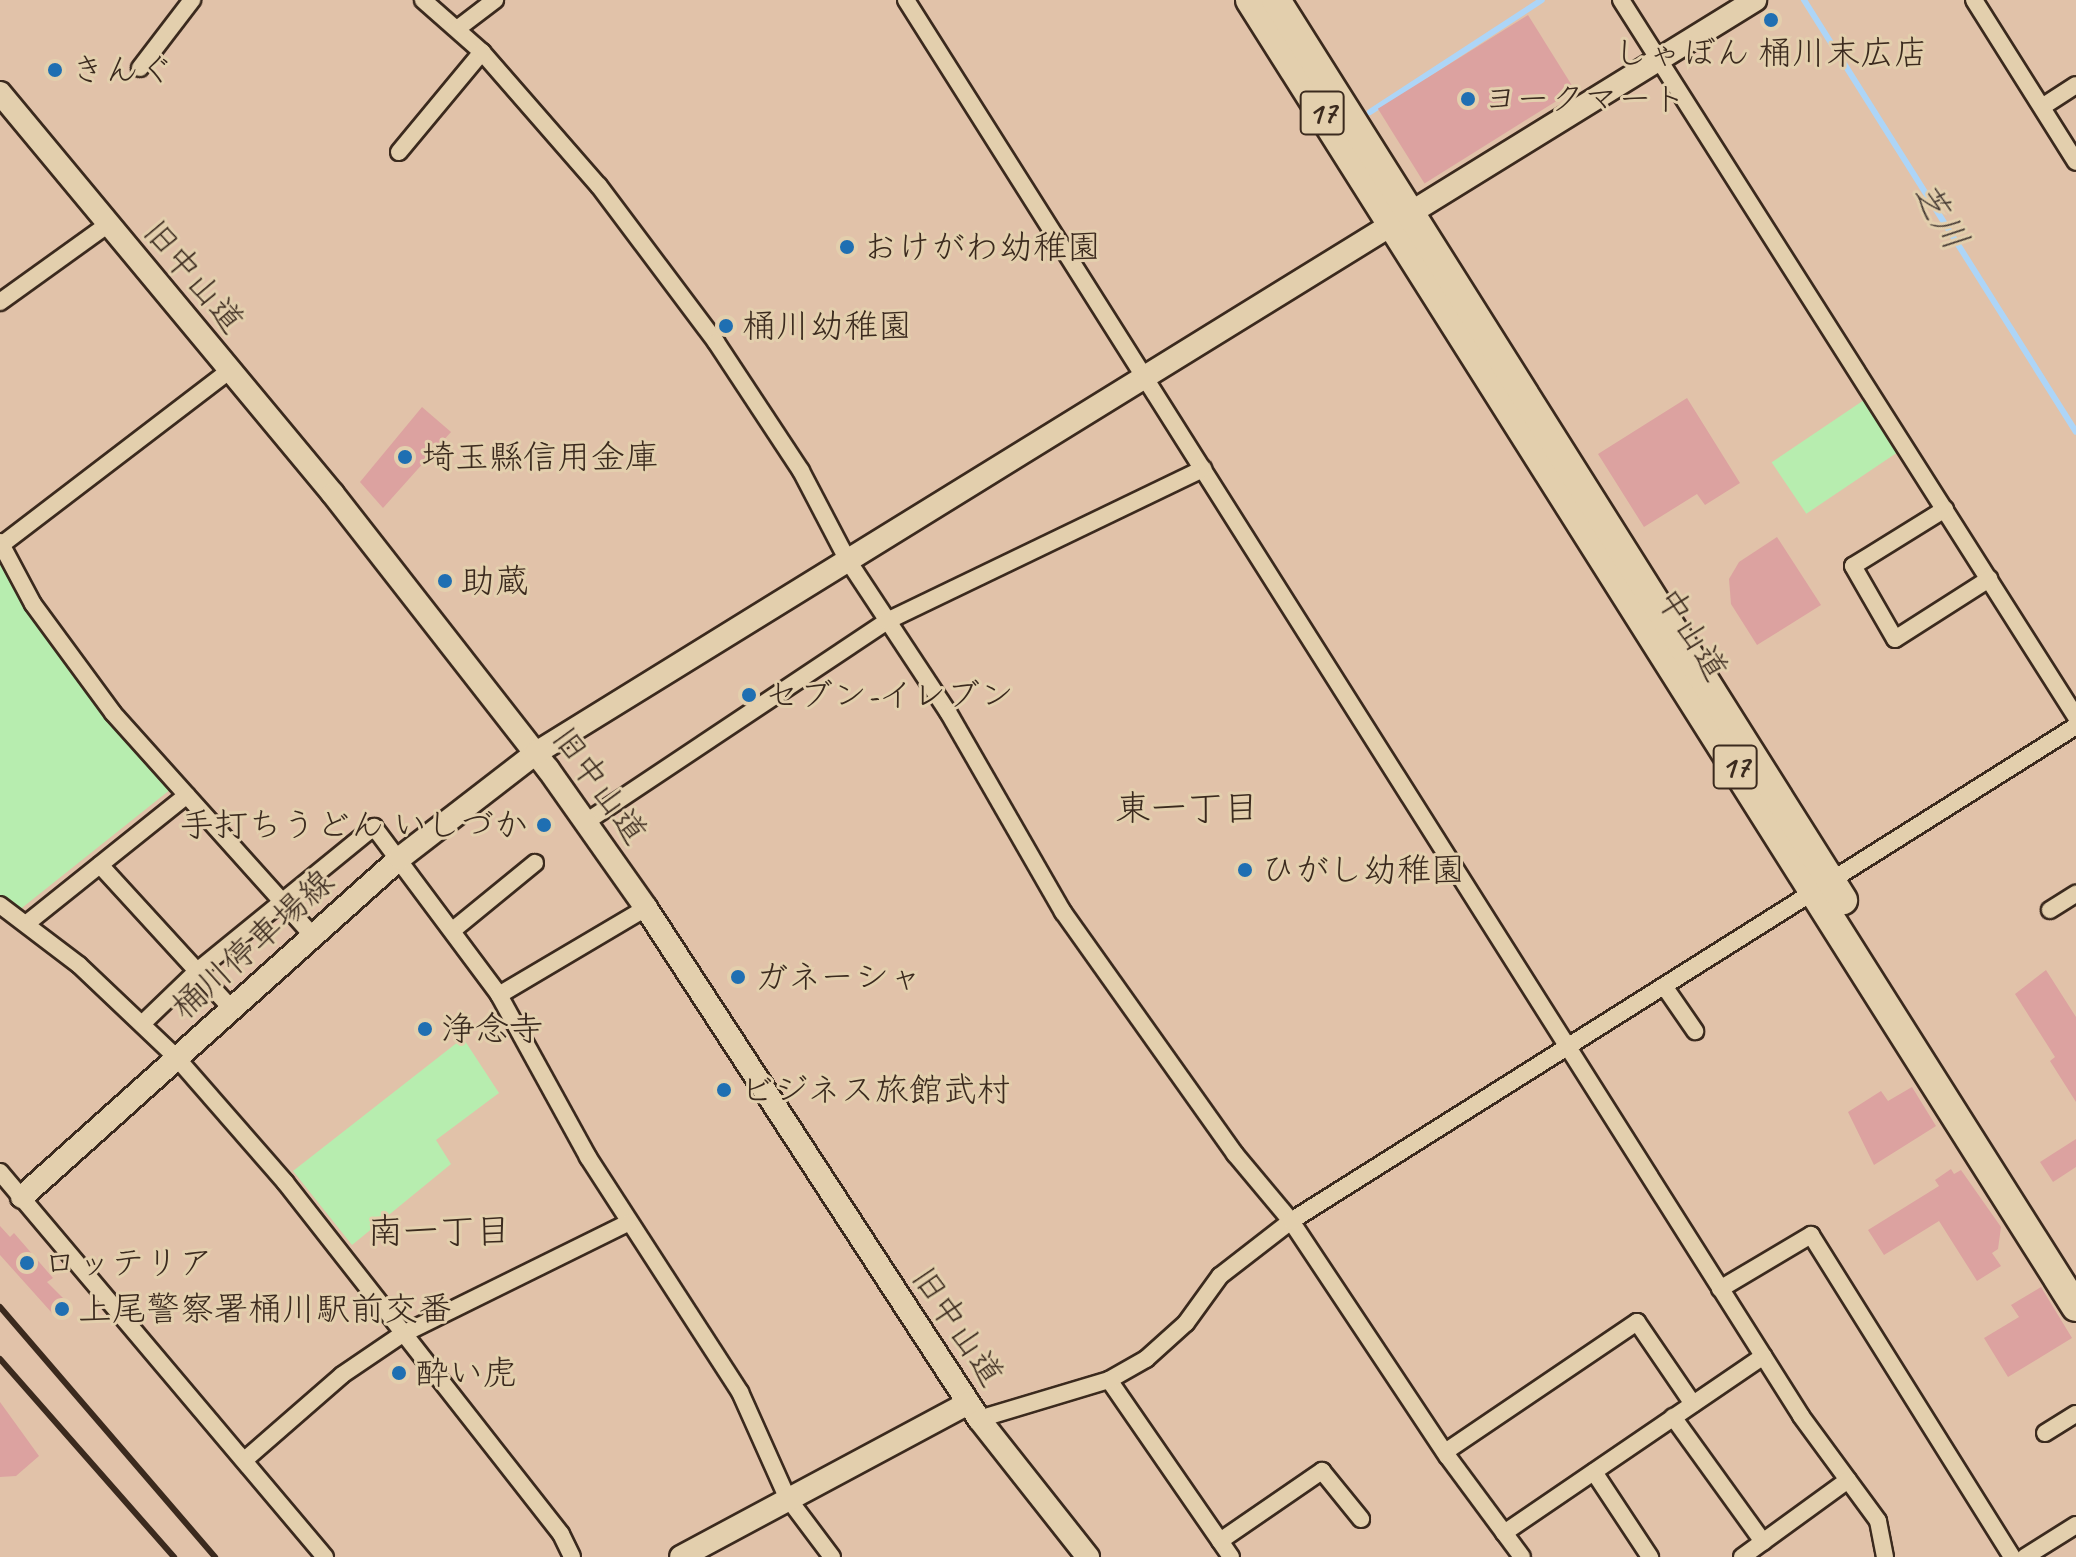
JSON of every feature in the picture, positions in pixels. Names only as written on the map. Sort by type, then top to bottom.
[{"type":"highway","name":"中山道","points":[[1250,0],[1403,220]]},
{"type":"highway","name":"中山道","points":[[1276,0],[1403,220],[1823,887],[2076,1307]]},
{"type":"highway","name":"中山道","points":[[1823,887],[2076,1270]]},
{"type":"main road","name":"桶川停車場線","points":[[22,1197],[400,858],[536,753],[1755,0]]},
{"type":"main road","name":"旧中山道","points":[[0,93],[230,370],[536,753],[646,908],[974,1411],[1088,1557]]},
{"type":"main road","points":[[681,1557],[787,1497],[974,1411]]},
{"type":"street","points":[[140,68],[192,0]]},
{"type":"street","points":[[423,0],[482,52],[599,186],[716,342],[801,471],[847,559],[948,712],[1063,912],[1235,1154],[1291,1221],[1445,1452],[1522,1557]]},
{"type":"street","points":[[457,29],[495,0]]},
{"type":"street","points":[[906,0],[1720,1289],[1878,1521],[1885,1557]]},
{"type":"street","points":[[1621,0],[1661,58],[2076,717]]},
{"type":"street","points":[[1974,0],[2076,162]]},
{"type":"street","points":[[399,152],[482,52]]},
{"type":"street","points":[[2042,107],[2076,85]]},
{"type":"street","points":[[0,302],[107,225]]},
{"type":"street","points":[[230,370],[1,544],[33,604],[104,701],[312,935]]},
{"type":"street","points":[[586,822],[887,621],[1203,469]]},
{"type":"street","points":[[1945,509],[1853,566],[1895,639],[1989,579]]},
{"type":"street","points":[[974,1411],[1109,1380],[1146,1359],[1186,1323],[1220,1276],[1291,1221],[2076,726]]},
{"type":"street","points":[[26,924],[187,795]]},
{"type":"street","points":[[142,1024],[196,972],[374,827],[499,995],[628,1223],[740,1392],[787,1497],[832,1557]]},
{"type":"street","points":[[453,930],[535,863]]},
{"type":"street","points":[[100,865],[231,1008]]},
{"type":"street","points":[[2050,910],[2076,894]]},
{"type":"street","points":[[0,905],[142,1024],[176,1057],[285,1182],[401,1335],[561,1534],[572,1557]]},
{"type":"street","points":[[499,995],[646,908]]},
{"type":"street","points":[[1664,986],[1695,1031]]},
{"type":"street","points":[[0,1172],[247,1458],[325,1557]]},
{"type":"street","points":[[247,1458],[342,1375],[401,1335],[628,1223]]},
{"type":"street","points":[[1720,1289],[1811,1235],[2012,1557]]},
{"type":"street","points":[[1445,1452],[1637,1322],[1693,1404]]},
{"type":"street","points":[[1504,1533],[1763,1356]]},
{"type":"street","points":[[1109,1380],[1231,1557]]},
{"type":"street","points":[[2045,1433],[2076,1414]]},
{"type":"street","points":[[1673,1417],[1763,1542]]},
{"type":"street","points":[[1220,1541],[1322,1471],[1361,1519]]},
{"type":"street","points":[[1594,1472],[1650,1557]]},
{"type":"street","points":[[1742,1557],[1848,1480]]},
{"type":"street","points":[[2025,1557],[2076,1525]]},
{"type":"green space","points":[[1867,398],[1902,449],[1806,514],[1772,462]]},
{"type":"green space","points":[[0,556],[171,789],[18,911],[0,897]]},
{"type":"green space","points":[[463,1038],[499,1093],[436,1140],[451,1164],[352,1245],[293,1171]]},
{"type":"building","points":[[1528,15],[1575,90],[1425,183],[1378,109]]},
{"type":"building","points":[[1687,398],[1740,483],[1705,505],[1697,494],[1644,527],[1598,454]]},
{"type":"building","name":"埼玉縣信用金庫","points":[[422,407],[451,432],[383,508],[360,482]]},
{"type":"building","points":[[1777,537],[1821,605],[1757,645],[1731,604],[1729,579],[1739,562]]},
{"type":"building","points":[[2046,970],[2076,1017],[2076,1102],[2050,1061],[2055,1057],[2015,994]]},
{"type":"building","points":[[1912,1087],[1936,1126],[1874,1165],[1848,1112],[1881,1091],[1888,1101]]},
{"type":"building","points":[[2076,1139],[2076,1167],[2053,1182],[2040,1162]]},
{"type":"building","points":[[1951,1169],[1954,1174],[1961,1170],[2001,1227],[1998,1249],[1992,1253],[2001,1266],[1977,1281],[1939,1221],[1884,1255],[1868,1230],[1939,1186],[1935,1180]]},
{"type":"building","points":[[0,1226],[10,1237],[14,1233],[53,1278],[47,1282],[66,1301],[52,1313],[0,1255]]},
{"type":"building","points":[[2041,1287],[2072,1338],[2008,1377],[1984,1338],[2019,1317],[2011,1305]]},
{"type":"building","points":[[0,1402],[39,1456],[16,1476],[0,1477]]},
{"type":"waterway","points":[[1370,112],[1542,0]]},
{"type":"waterway","name":"芝川","points":[[1804,0],[2076,432]]},
{"type":"railway","points":[[0,1307],[215,1557]]},
{"type":"railway","points":[[0,1359],[174,1557]]},
{"type":"place","name":"しゃぼん 桶川末広店","points":[[1771,20]]},
{"type":"place","name":"きんぐ","points":[[55,70]]},
{"type":"place","name":"ヨークマート","points":[[1468,99]]},
{"type":"place","name":"おけがわ幼稚園","points":[[847,247]]},
{"type":"place","name":"桶川幼稚園","points":[[726,326]]},
{"type":"place","name":"埼玉縣信用金庫","points":[[405,457]]},
{"type":"place","name":"助蔵","points":[[445,581]]},
{"type":"place","name":"セブン-イレブン","points":[[749,695]]},
{"type":"place","name":"手打ちうどん いしづか","points":[[544,825]]},
{"type":"place","name":"ひがし幼稚園","points":[[1245,870]]},
{"type":"place","name":"ガネーシャ","points":[[738,977]]},
{"type":"place","name":"浄念寺","points":[[425,1029]]},
{"type":"place","name":"ビジネス旅館武村","points":[[724,1090]]},
{"type":"place","name":"ロッテリア","points":[[27,1263]]},
{"type":"place","name":"上尾警察署桶川駅前交番","points":[[62,1309]]},
{"type":"place","name":"酔い虎","points":[[399,1373]]},
{"type":"district","name":"東一丁目","points":[[1187,809]]},
{"type":"district","name":"南一丁目","points":[[439,1232]]}]
